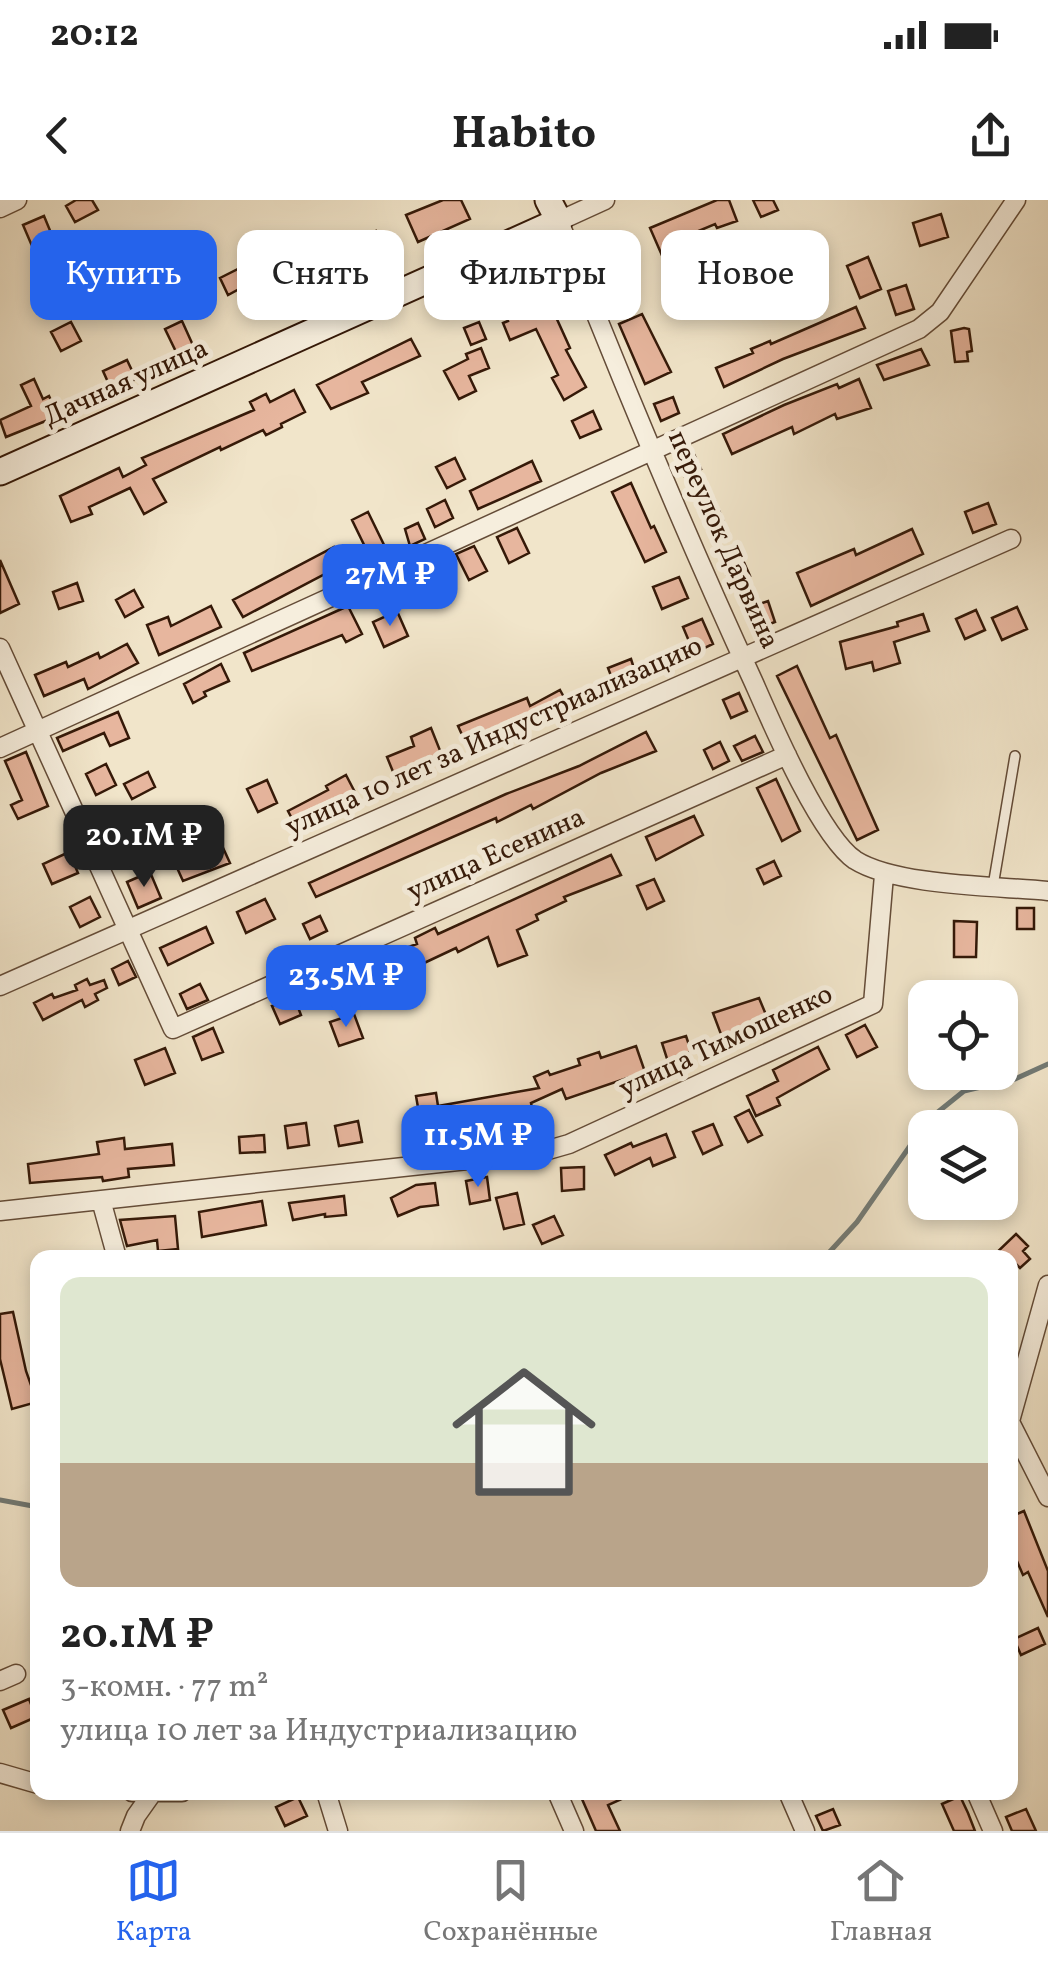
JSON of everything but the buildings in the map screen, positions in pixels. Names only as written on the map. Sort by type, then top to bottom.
[{"type":"street","points":[[0,208],[17,200]]},
{"type":"street","name":"Дачная улица","points":[[0,472],[554,211],[605,200]]},
{"type":"street","points":[[0,748],[919,330],[940,312],[1016,200]]},
{"type":"street","name":"переулок Дарвина","points":[[554,211],[651,454],[786,755],[824,822],[851,858],[884,875]]},
{"type":"street","name":"улица 10 лет за Индустриализацию","points":[[0,986],[1011,539]]},
{"type":"street","points":[[0,648],[128,930]]},
{"type":"street","name":"улица Есенина","points":[[128,930],[173,1030],[786,755]]},
{"type":"street","points":[[884,875],[1048,892]]},
{"type":"street","name":"улица Тимошенко","points":[[0,1211],[540,1152],[600,1132],[873,1004],[884,875]]},
{"type":"street","points":[[101,1200],[115,1250]]},
{"type":"street","points":[[1018,1393],[1048,1286]]},
{"type":"street","points":[[1018,1437],[1048,1497]]},
{"type":"street","points":[[0,1772],[30,1781]]},
{"type":"street","points":[[130,1831],[148,1800]]},
{"type":"street","points":[[328,1800],[338,1831]]},
{"type":"street","points":[[560,1800],[574,1831]]},
{"type":"street","points":[[791,1800],[805,1831]]},
{"type":"street","points":[[979,1800],[993,1831]]},
{"type":"lane","points":[[993,886],[1015,756]]},
{"type":"waterway","points":[[831,1250],[857,1222],[928,1120],[964,1091],[1015,1079],[1048,1064]]},
{"type":"waterway","points":[[0,1500],[30,1506]]}]
